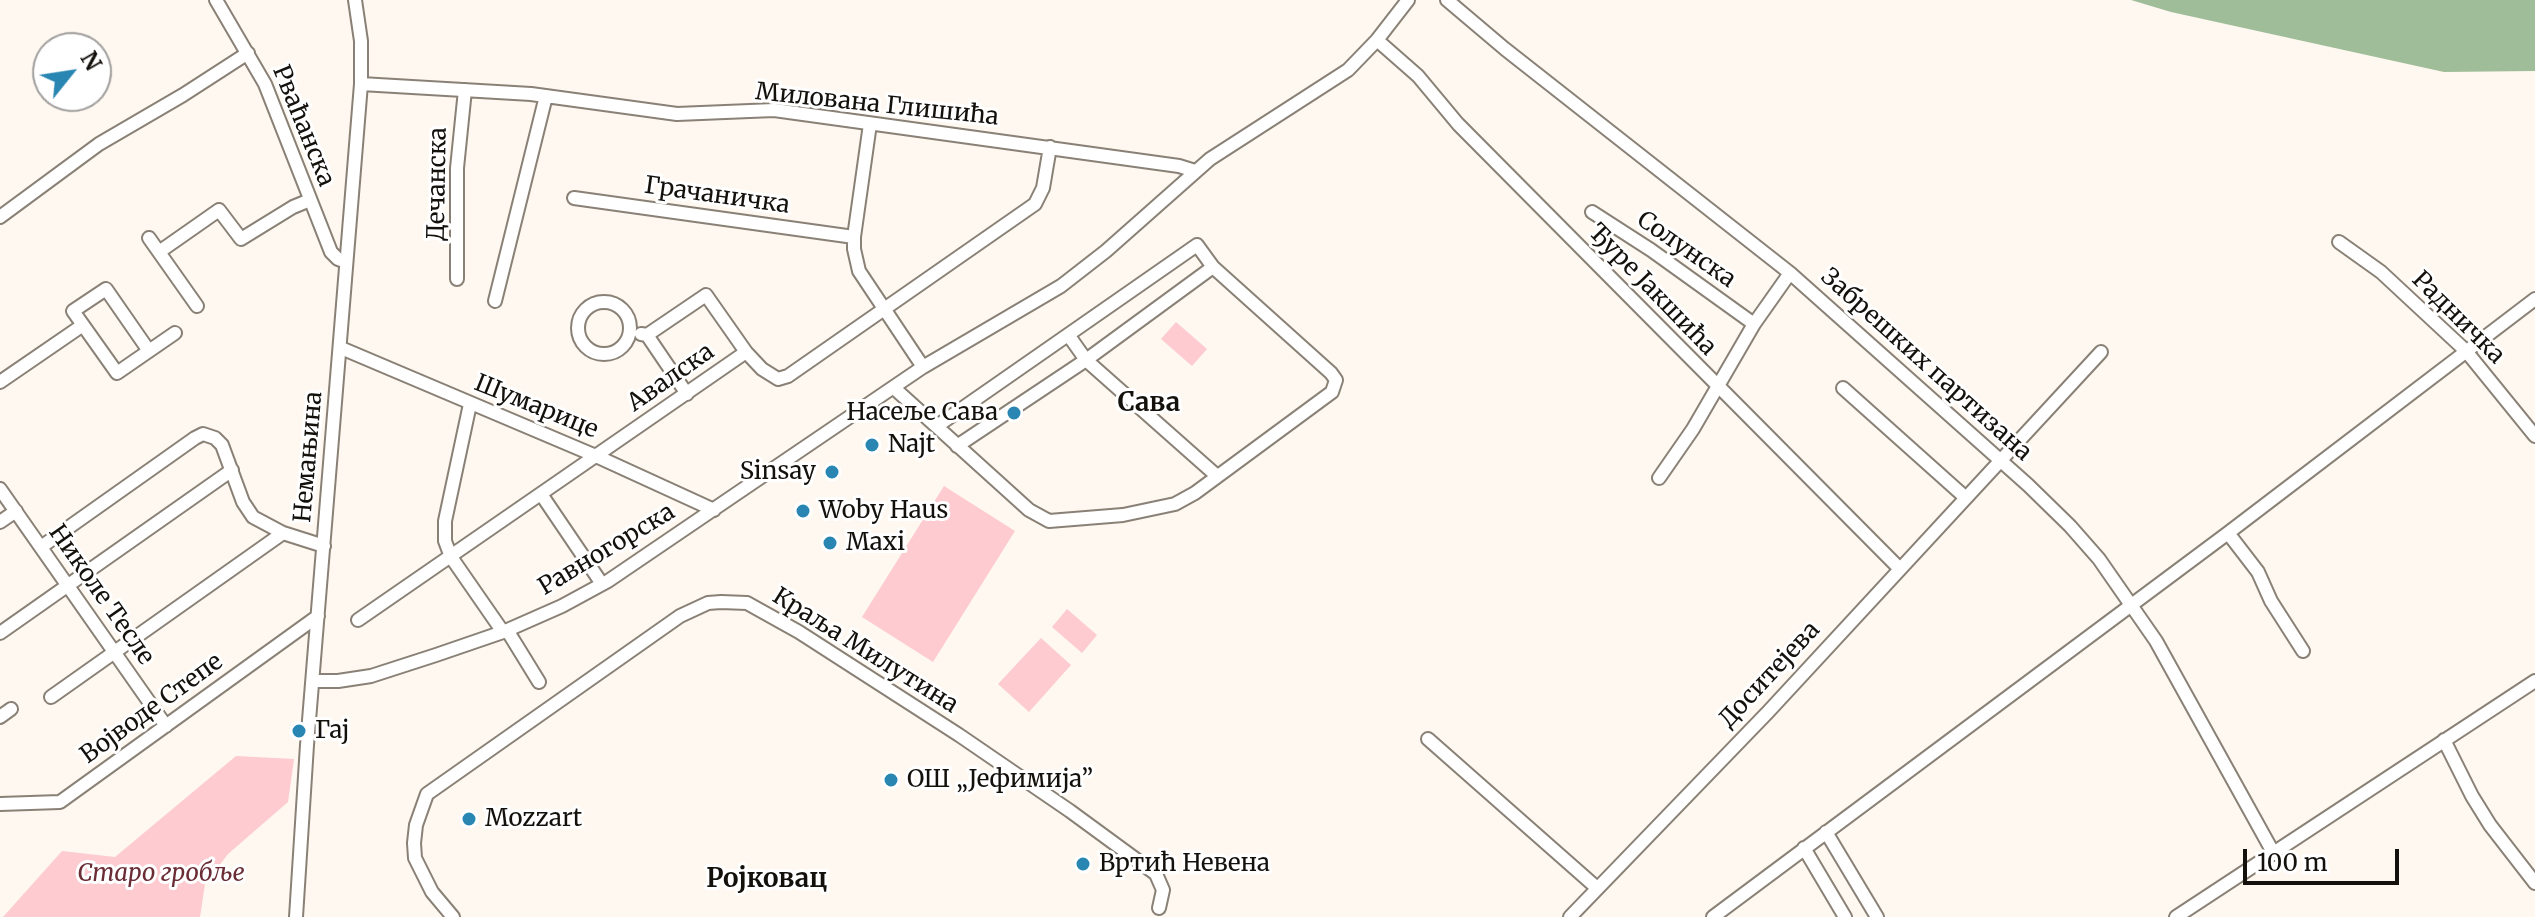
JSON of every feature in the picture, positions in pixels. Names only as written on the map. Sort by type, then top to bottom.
[{"type":"street","points":[[216,0],[248,53]]},
{"type":"street","name":"Немањина","points":[[296,917],[361,84],[361,41],[355,0]]},
{"type":"street","name":"Равногорска","points":[[313,681],[371,676],[505,631],[602,584],[923,367],[1061,286],[1226,147],[1348,70],[1377,40],[1408,0]]},
{"type":"street","name":"Забрешких партизана","points":[[1447,0],[1790,273],[2070,526],[2131,603],[2181,684],[2274,854]]},
{"type":"street","name":"Ђуре Јакшића","points":[[1377,40],[1418,76],[1458,124],[1899,568]]},
{"type":"street","name":"Рваћанска","points":[[0,217],[99,144],[248,53],[265,84],[331,252],[346,262]]},
{"type":"street","name":"Милована Глишића","points":[[361,84],[546,96],[677,114],[774,110],[1050,147],[1195,171]]},
{"type":"street","name":"Дечанска","points":[[457,279],[457,168],[465,90]]},
{"type":"street","points":[[495,301],[546,96]]},
{"type":"street","points":[[870,124],[854,249],[859,271],[923,367]]},
{"type":"street","points":[[630,332],[647,335],[706,295],[746,352],[766,373],[778,379],[788,376],[1035,204],[1042,194],[1050,147]]},
{"type":"street","name":"Грачаничка","points":[[574,198],[854,237]]},
{"type":"street","points":[[159,252],[219,210],[241,239],[310,200]]},
{"type":"street","name":"Солунска","points":[[1592,212],[1754,324]]},
{"type":"street","points":[[149,238],[197,306]]},
{"type":"street","name":"Радничка","points":[[2339,242],[2381,272],[2466,351],[2535,436]]},
{"type":"street","points":[[894,388],[1036,516],[1049,521],[1123,515],[1166,507],[1195,493],[1332,392],[1336,380],[1213,267],[1197,245],[937,426]]},
{"type":"street","points":[[957,446],[1086,360],[1213,267]]},
{"type":"street","points":[[1659,478],[1754,324],[1790,273]]},
{"type":"street","points":[[149,351],[106,289],[73,311],[117,373],[149,351],[175,333]]},
{"type":"street","points":[[1713,917],[2228,533],[2535,299]]},
{"type":"street","points":[[608,302],[623,310],[630,332],[622,346],[608,353],[600,353],[585,346],[581,339],[581,315],[593,304],[608,302]]},
{"type":"street","points":[[0,382],[83,325]]},
{"type":"street","points":[[647,335],[687,394]]},
{"type":"street","points":[[1069,336],[1086,360],[1217,476]]},
{"type":"street","name":"Шумарице","points":[[341,348],[596,456],[714,510]]},
{"type":"street","name":"Авалска","points":[[358,620],[746,352]]},
{"type":"street","name":"Доситејева","points":[[1570,917],[1768,712],[2101,352]]},
{"type":"street","points":[[1843,388],[1966,498]]},
{"type":"street","points":[[470,404],[445,521],[445,541],[451,557],[539,682]]},
{"type":"street","points":[[41,547],[201,435],[218,441],[248,511],[283,533],[324,546]]},
{"type":"street","points":[[0,633],[232,470]]},
{"type":"street","name":"Николе Тесле","points":[[0,489],[166,726]]},
{"type":"street","points":[[541,494],[602,584]]},
{"type":"street","points":[[0,522],[16,511]]},
{"type":"street","points":[[51,697],[283,533]]},
{"type":"street","points":[[2228,533],[2258,572],[2271,601],[2303,651]]},
{"type":"street","name":"Краља Милутина","points":[[453,917],[432,892],[415,858],[416,825],[427,794],[680,616],[692,609],[721,602],[747,603],[799,632],[1070,811],[1156,874],[1163,890],[1159,908]]},
{"type":"street","name":"Војводе Степе","points":[[0,804],[60,802],[318,616]]},
{"type":"street","points":[[2176,917],[2535,681]]},
{"type":"street","points":[[0,717],[11,709]]},
{"type":"street","points":[[1428,739],[1597,888]]},
{"type":"street","points":[[2444,740],[2490,825],[2535,883]]},
{"type":"street","points":[[1826,832],[1877,917]]},
{"type":"street","points":[[1804,848],[1845,917]]},
{"type":"green space","points":[[1176,322],[1207,349],[1192,366],[1161,339]]},
{"type":"green space","points":[[944,486],[1015,531],[933,662],[862,617]]},
{"type":"green space","points":[[1067,609],[1097,635],[1082,653],[1052,627]]},
{"type":"green space","points":[[1041,638],[1071,665],[1029,712],[998,684]]},
{"type":"green space","name":"Старо гробље","points":[[236,756],[294,759],[288,802],[228,854],[205,884],[200,917],[3,917],[62,851],[115,857]]},
{"type":"shaded area","points":[[2131,0],[2535,0],[2535,71],[2444,72],[2171,12]]},
{"type":"place","name":"Насеље Сава","points":[[1014,413]]},
{"type":"place","name":"Najt","points":[[872,445]]},
{"type":"place","name":"Sinsay","points":[[832,472]]},
{"type":"place","name":"Woby Haus","points":[[803,511]]},
{"type":"place","name":"Maxi","points":[[830,543]]},
{"type":"place","name":"Гај","points":[[299,731]]},
{"type":"place","name":"ОШ „Јефимија”","points":[[891,780]]},
{"type":"place","name":"Mozzart","points":[[469,819]]},
{"type":"place","name":"Вртић Невена","points":[[1083,864]]},
{"type":"district","name":"Сава","points":[[1149,404]]},
{"type":"district","name":"Ројковац","points":[[767,880]]}]
